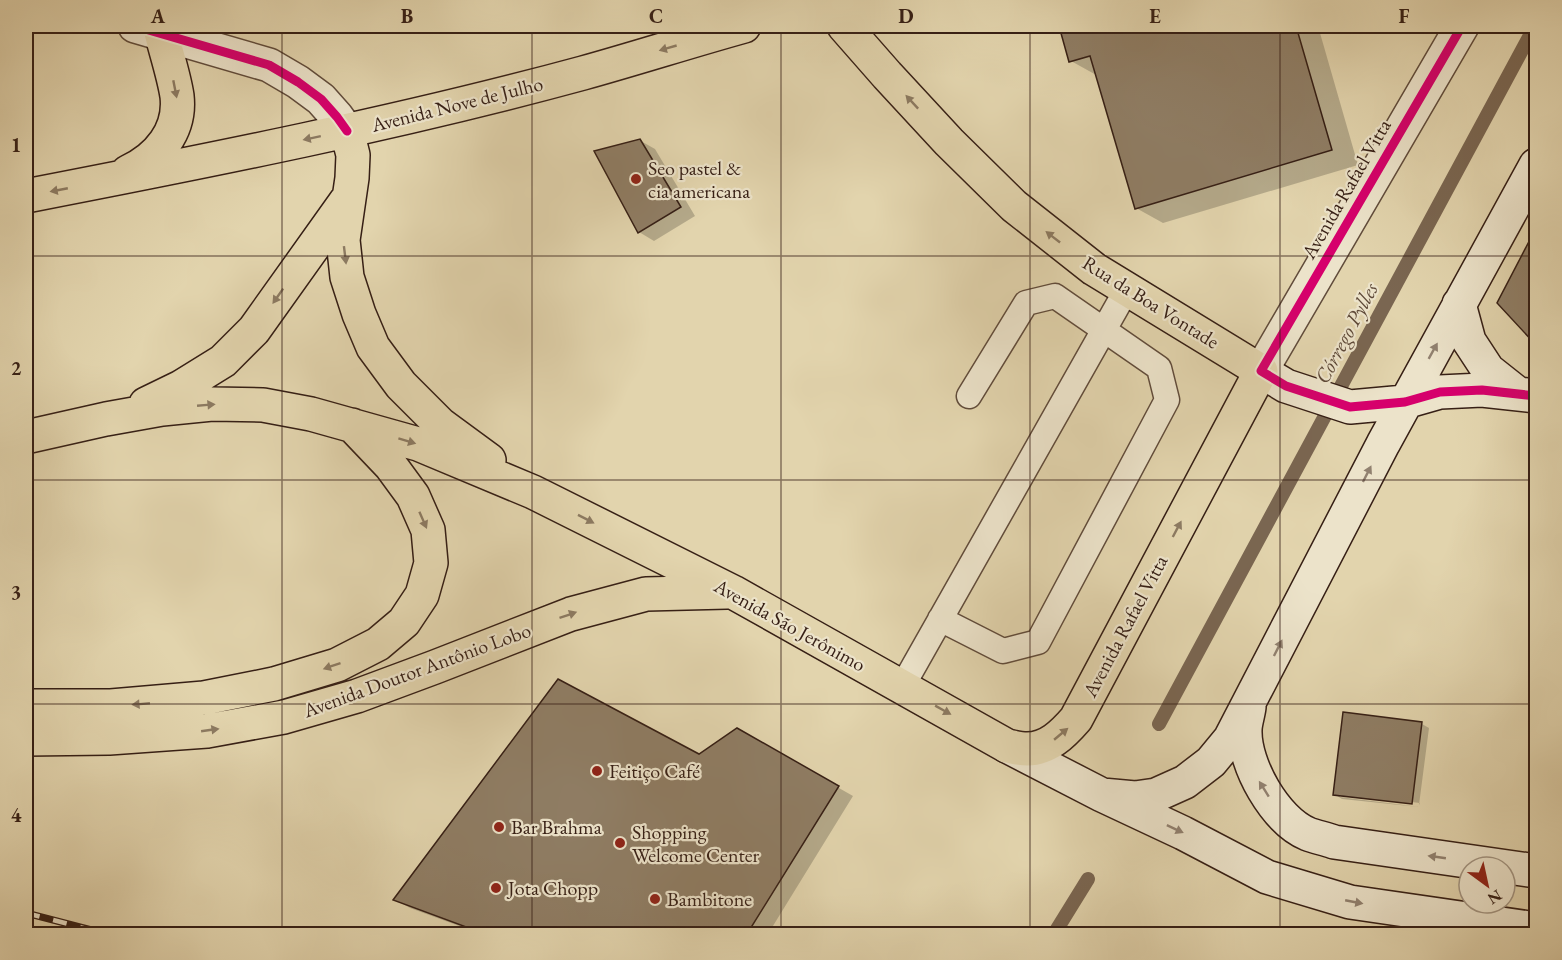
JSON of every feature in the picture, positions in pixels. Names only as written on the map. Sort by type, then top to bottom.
[{"type":"main road","name":"Avenida Nove de Julho","points":[[26,196],[347,131],[583,73],[744,26]]},
{"type":"main road","name":"Rua da Boa Vontade","points":[[844,26],[949,142],[1014,206],[1094,269],[1273,379],[1350,407],[1405,402],[1440,392],[1482,390],[1527,395]]},
{"type":"main road","name":"Avenida Rafael Vitta","points":[[1007,746],[1028,749],[1046,745],[1062,734],[1076,719],[1273,379],[1462,26]]},
{"type":"main road","points":[[153,28],[269,65],[321,99],[337,117],[347,131],[353,155],[343,240],[347,277],[359,314],[373,346],[401,385],[440,424],[533,492]]},
{"type":"main road","points":[[110,180],[136,168],[156,154],[169,138],[176,120],[177,96],[153,28]]},
{"type":"main road","points":[[1102,795],[1134,798],[1156,795],[1185,782],[1211,762],[1230,739],[1405,402],[1536,165]]},
{"type":"main road","points":[[26,447],[144,405],[181,387],[223,361],[254,330],[348,197]]},
{"type":"main road","points":[[1459,304],[1469,341],[1488,370],[1527,395]]},
{"type":"main road","name":"Avenida São Jerônimo","points":[[26,437],[162,409],[212,404],[262,405],[311,414],[418,444],[533,492],[733,592],[1007,746],[1267,877],[1350,902],[1536,929]]},
{"type":"main road","points":[[26,706],[111,706],[204,698],[274,684],[337,665],[378,644],[404,622],[422,595],[431,563],[428,530],[413,496],[391,466],[351,424]]},
{"type":"main road","name":"Avenida Doutor Antônio Lobo","points":[[26,739],[109,738],[207,731],[284,717],[368,692],[570,614],[646,594],[733,592]]},
{"type":"main road","points":[[1251,700],[1245,731],[1250,759],[1260,784],[1281,815],[1306,833],[1334,842],[1536,871]]},
{"type":"lane","points":[[902,687],[1127,289]]},
{"type":"lane","points":[[940,619],[1004,651],[1038,642],[1167,399],[1159,368],[1055,296],[1026,303],[969,396]]},
{"type":"building","points":[[1059,26],[1296,26],[1332,150],[1135,209],[1090,56],[1069,62]]},
{"type":"building","name":"Seo pastel & cia americana","points":[[640,139],[681,207],[638,233],[594,151]]},
{"type":"building","points":[[1536,228],[1536,345],[1497,303]]},
{"type":"building","name":"Shopping Welcome Center","points":[[558,679],[699,754],[737,728],[839,786],[747,934],[485,934],[393,900]]},
{"type":"building","points":[[1343,712],[1422,722],[1412,804],[1333,795]]},
{"type":"waterway","name":"Córrego Pylles","points":[[1159,724],[1535,26]]},
{"type":"waterway","name":"Córrego Pylles","points":[[1054,934],[1088,879]]},
{"type":"railway","points":[[26,913],[107,934]]},
{"type":"cycle path","points":[[135,26],[269,65],[321,99],[347,131]]},
{"type":"cycle path","points":[[1462,26],[1261,371],[1286,386],[1350,407],[1405,402],[1440,392],[1482,390],[1536,396]]},
{"type":"place","name":"Seo pastel & cia americana","points":[[636,179]]},
{"type":"place","name":"Feitiço Café","points":[[597,771]]},
{"type":"place","name":"Bar Brahma","points":[[499,827]]},
{"type":"place","name":"Shopping Welcome Center","points":[[620,843]]},
{"type":"place","name":"Jota Chopp","points":[[496,888]]},
{"type":"place","name":"Bambitone","points":[[655,899]]}]
